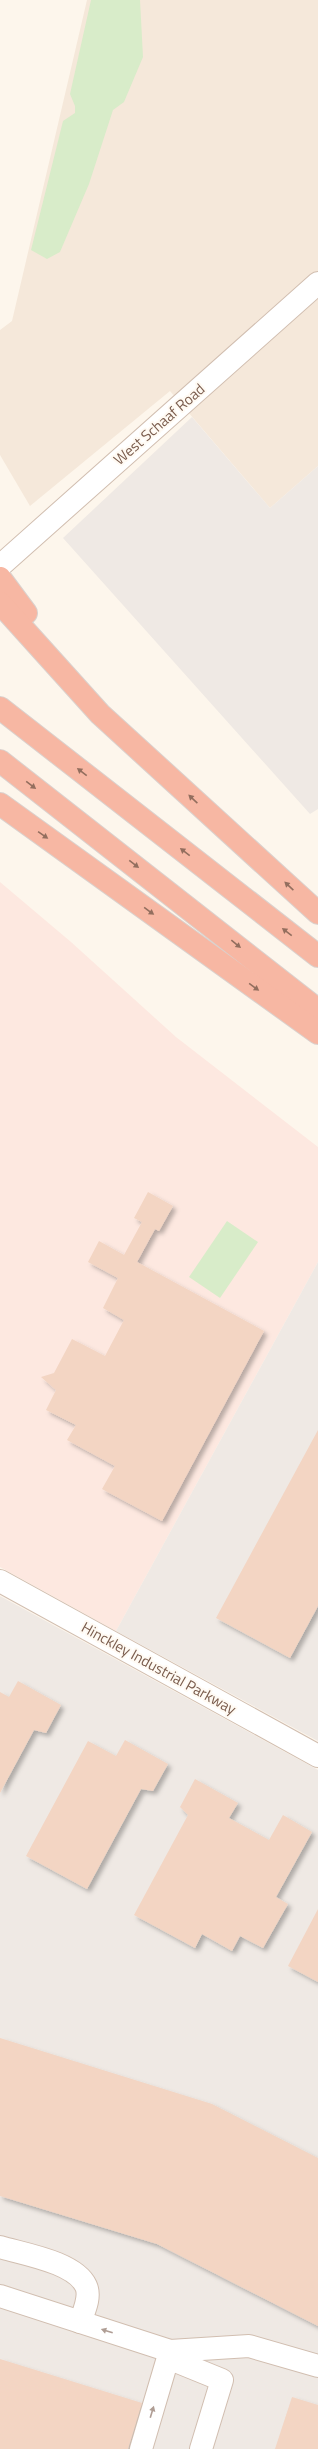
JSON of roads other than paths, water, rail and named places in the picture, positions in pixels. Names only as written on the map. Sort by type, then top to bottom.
[{"type":"highway","points":[[0,578],[14,599],[64,659],[171,778]]},
{"type":"highway","points":[[0,603],[78,692],[318,913]]},
{"type":"highway","points":[[0,708],[318,956]]},
{"type":"highway","points":[[0,761],[318,1010]]},
{"type":"highway","points":[[0,804],[318,1033]]},
{"type":"street","name":"West Schaaf Road","points":[[0,566],[318,283]]},
{"type":"street","name":"Hinckley Industrial Parkway","points":[[0,1581],[318,1756]]},
{"type":"street","points":[[0,2246],[69,2268],[79,2277],[86,2286],[87,2301],[80,2322]]},
{"type":"street","points":[[0,2296],[80,2322],[169,2354],[222,2380],[201,2449]]},
{"type":"street","points":[[169,2354],[249,2346],[318,2366]]},
{"type":"street","points":[[141,2449],[169,2354]]}]
